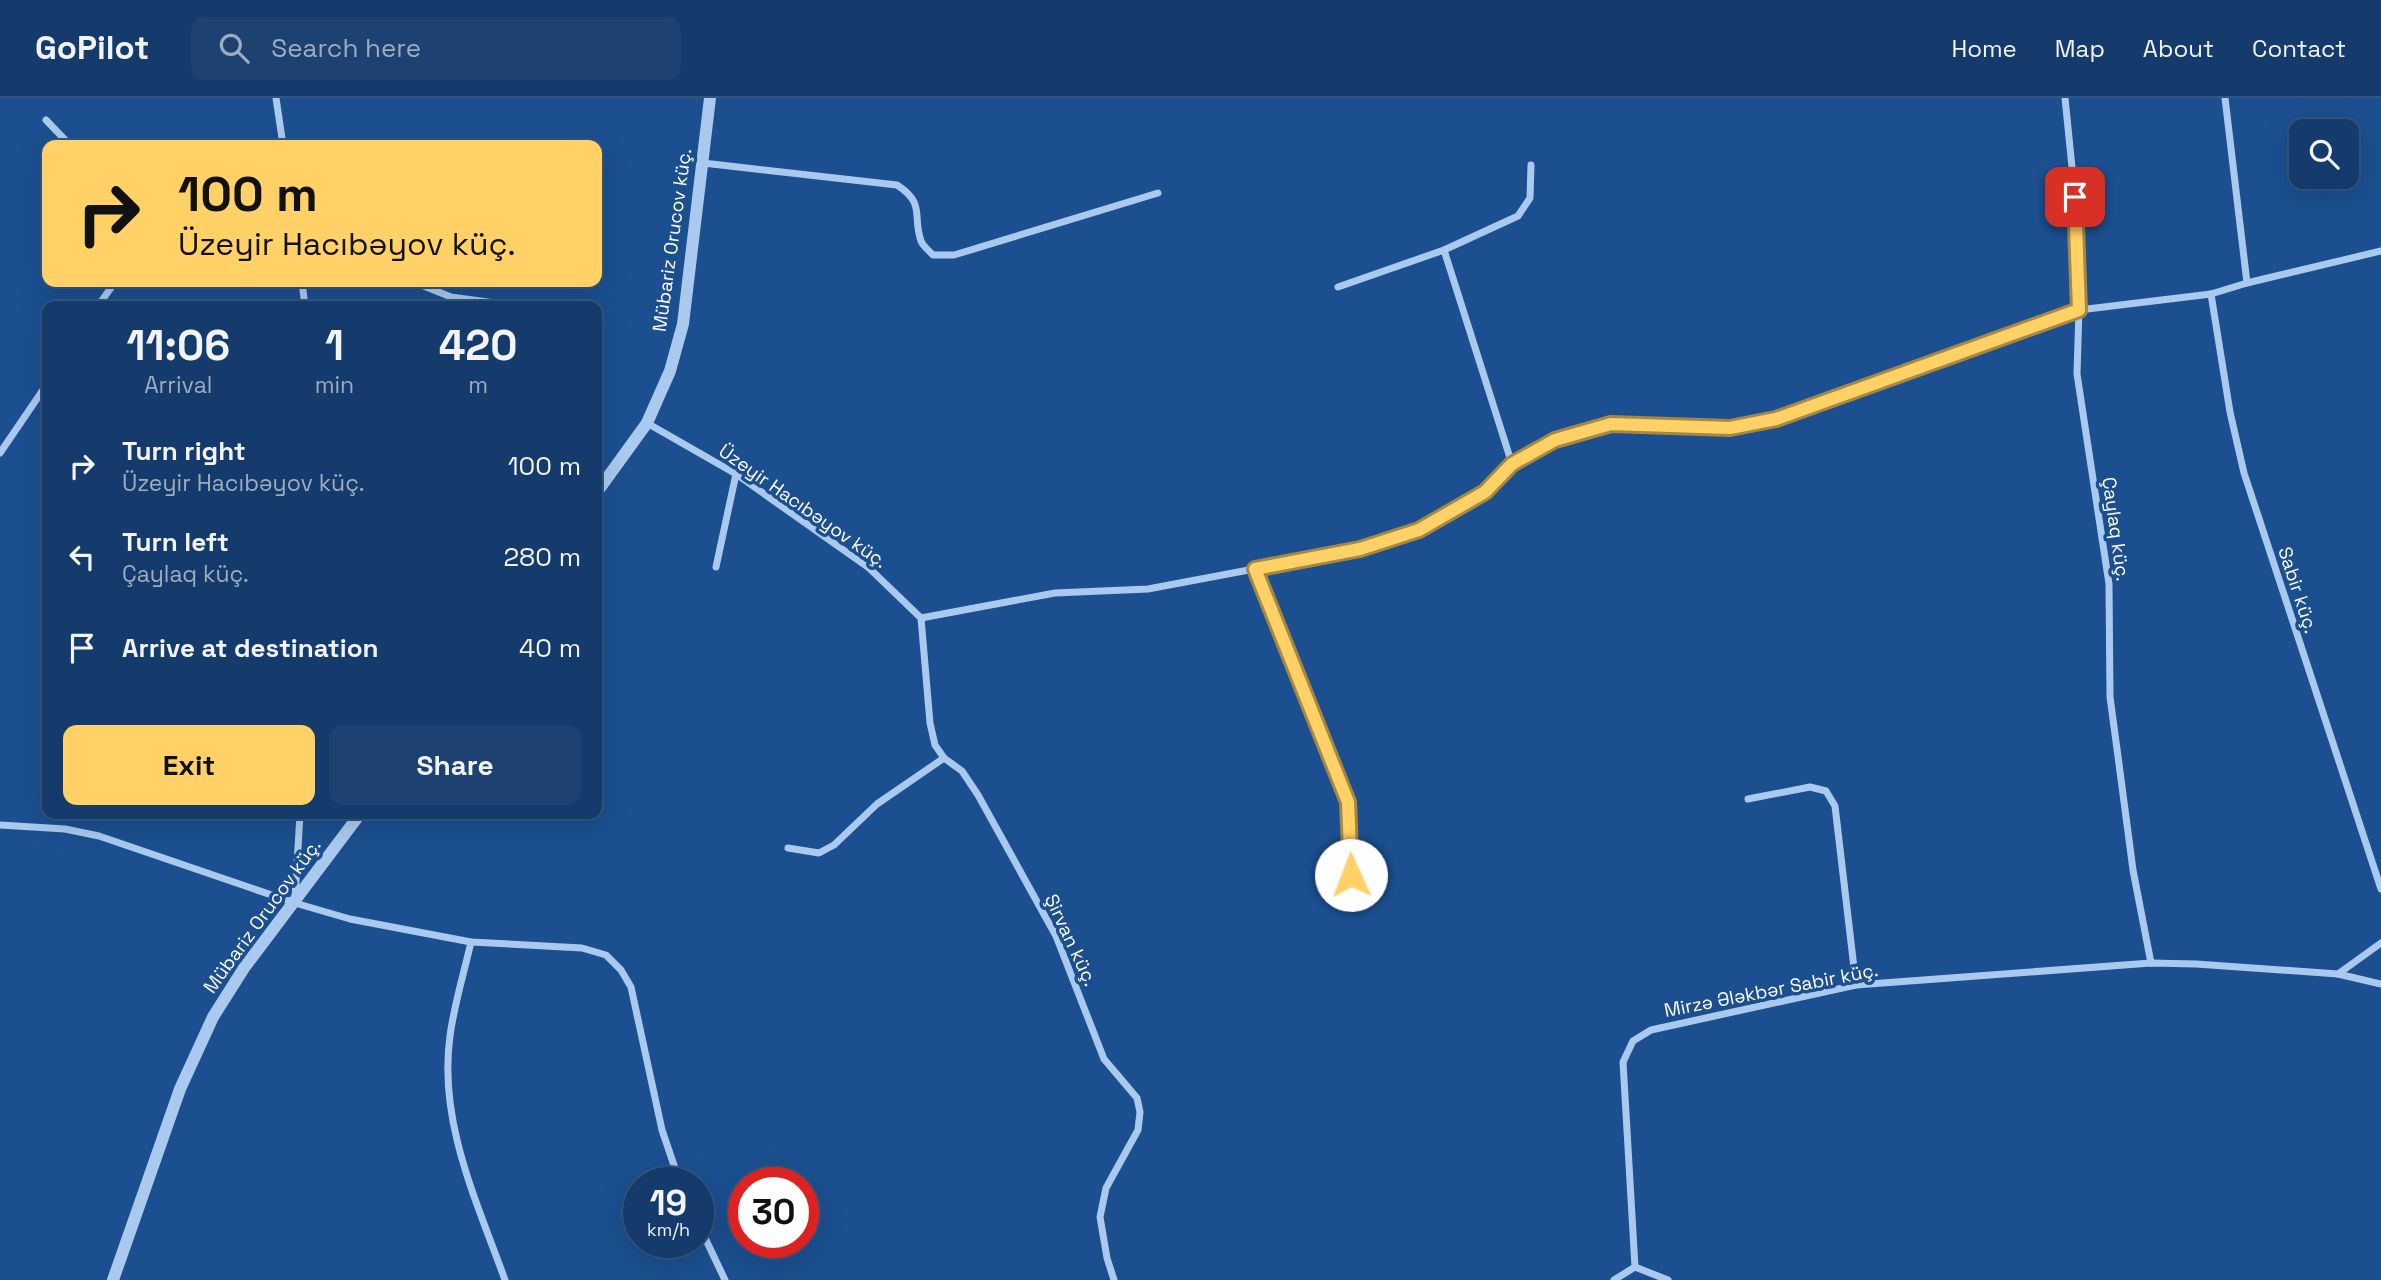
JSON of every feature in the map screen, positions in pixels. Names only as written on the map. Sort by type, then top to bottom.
[{"type":"street","points":[[276,98],[283,140]]},
{"type":"street","name":"Mübariz Orucov küç.","points":[[602,485],[648,423],[670,370],[683,324],[710,98]]},
{"type":"street","name":"Çaylaq küç.","points":[[2065,98],[2075,197],[2079,310],[2077,374],[2109,584],[2110,697],[2133,870],[2151,963]]},
{"type":"street","points":[[2225,98],[2248,283]]},
{"type":"street","points":[[47,120],[65,140]]},
{"type":"street","points":[[703,163],[897,185],[911,194],[917,211],[922,243],[933,255],[954,255],[1158,193]]},
{"type":"street","points":[[1338,287],[1444,250],[1518,216],[1530,198],[1531,165]]},
{"type":"street","points":[[1444,250],[1512,464]]},
{"type":"street","points":[[921,618],[1055,593],[1148,589],[1360,549],[1419,530],[1485,492],[1512,464],[1555,440],[1611,424],[1730,428],[1776,419],[2079,310],[2211,294],[2381,251]]},
{"type":"street","points":[[426,287],[451,297],[480,301]]},
{"type":"street","name":"Sabir küç.","points":[[2211,294],[2230,412],[2244,473],[2381,889]]},
{"type":"street","points":[[0,453],[42,391]]},
{"type":"street","name":"Üzeyir Hacıbəyov küç.","points":[[648,423],[736,474],[869,568],[921,618]]},
{"type":"street","points":[[716,567],[736,474]]},
{"type":"street","points":[[1255,569],[1348,802],[1351,875]]},
{"type":"street","name":"Şirvan küç.","points":[[921,618],[930,723],[935,745],[944,758],[962,771],[978,795],[1056,936],[1104,1059],[1137,1098],[1139,1129],[1106,1188],[1100,1217],[1114,1280]]},
{"type":"street","points":[[788,848],[819,853],[834,845],[877,804],[944,758]]},
{"type":"street","points":[[1748,799],[1810,787],[1826,791],[1835,806],[1856,985]]},
{"type":"street","points":[[295,903],[300,819]]},
{"type":"street","name":"Mübariz Orucov küç.","points":[[113,1280],[180,1089],[213,1017],[244,968],[356,819]]},
{"type":"street","points":[[0,825],[65,830],[99,836],[295,903],[351,919],[471,942],[582,948],[606,955],[621,970],[631,987],[662,1130],[675,1167]]},
{"type":"street","points":[[471,942],[450,1038],[449,1092],[457,1149],[505,1280]]},
{"type":"street","points":[[2338,974],[2381,943]]},
{"type":"street","name":"Mirzə Ələkbər Sabir küç.","points":[[1635,1267],[1623,1062],[1633,1041],[1651,1030],[1856,985],[2151,963],[2338,974],[2381,984]]},
{"type":"street","points":[[714,1257],[725,1280]]},
{"type":"street","points":[[1614,1280],[1635,1267],[1668,1280]]},
{"type":"route","points":[[1351,875],[1348,802],[1255,569],[1360,549],[1419,530],[1485,492],[1512,464],[1555,440],[1611,424],[1730,428],[1776,419],[2079,310],[2075,197]]}]
